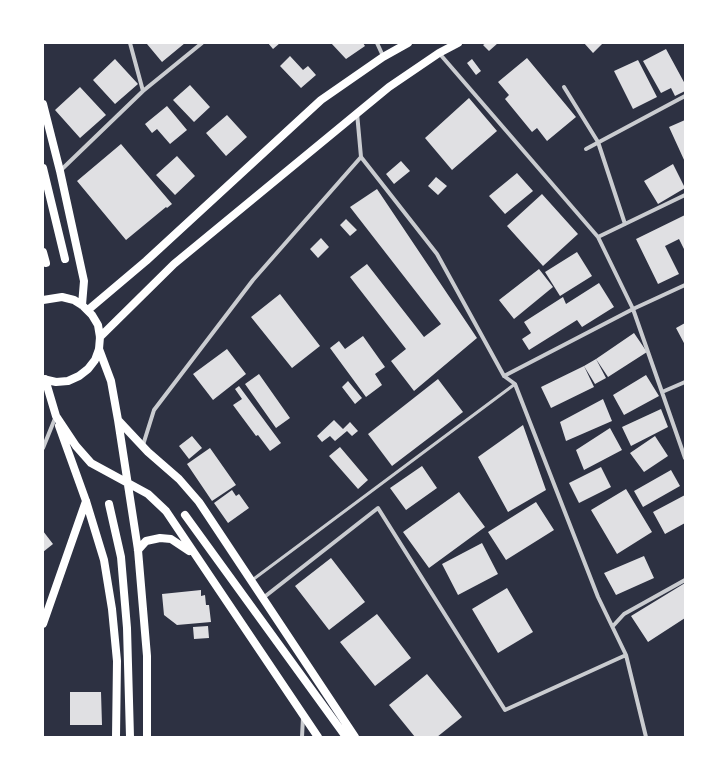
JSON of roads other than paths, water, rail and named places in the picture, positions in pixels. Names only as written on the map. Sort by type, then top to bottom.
[{"type":"main road","points":[[85,308],[146,261],[321,100],[383,57],[408,43]]},
{"type":"main road","points":[[100,337],[174,264],[357,113],[389,87],[439,53],[458,43]]},
{"type":"main road","points":[[43,104],[60,171],[84,281],[85,308]]},
{"type":"main road","points":[[43,168],[65,259]]},
{"type":"main road","points":[[43,252],[46,264]]},
{"type":"main road","points":[[43,300],[62,297],[74,300],[85,308],[98,325],[100,337],[99,349],[91,365],[79,376],[68,381],[56,382],[44,379]]},
{"type":"main road","points":[[99,349],[111,381],[138,550],[147,656],[147,737]]},
{"type":"main road","points":[[44,379],[86,501],[104,560],[112,608],[117,661],[116,737]]},
{"type":"main road","points":[[56,416],[76,446],[91,463],[148,494],[166,511],[194,555],[318,737]]},
{"type":"main road","points":[[118,420],[142,446],[179,479],[199,502],[355,737]]},
{"type":"main road","points":[[43,624],[86,501]]},
{"type":"main road","points":[[109,504],[121,557],[127,628],[130,737]]},
{"type":"main road","points":[[185,515],[346,737]]},
{"type":"main road","points":[[138,550],[146,541],[160,538],[171,539],[194,555]]},
{"type":"street","points":[[130,43],[143,91]]},
{"type":"street","points":[[60,171],[143,91],[202,43]]},
{"type":"street","points":[[377,43],[383,57]]},
{"type":"street","points":[[439,53],[598,237],[633,309],[685,458]]},
{"type":"street","points":[[564,88],[598,142],[625,224]]},
{"type":"street","points":[[586,149],[685,96]]},
{"type":"street","points":[[357,113],[361,157],[437,254],[504,376],[515,384],[586,567],[626,655],[646,737]]},
{"type":"street","points":[[142,446],[154,410],[253,280],[361,157]]},
{"type":"street","points":[[598,237],[685,195]]},
{"type":"street","points":[[504,376],[633,309],[685,285]]},
{"type":"street","points":[[662,392],[685,382]]},
{"type":"street","points":[[43,448],[56,416]]},
{"type":"street","points":[[263,598],[378,508],[505,710],[626,655]]},
{"type":"street","points":[[613,626],[624,614],[685,580]]},
{"type":"street","points":[[302,737],[304,715]]},
{"type":"lane","points":[[252,581],[515,384]]}]
